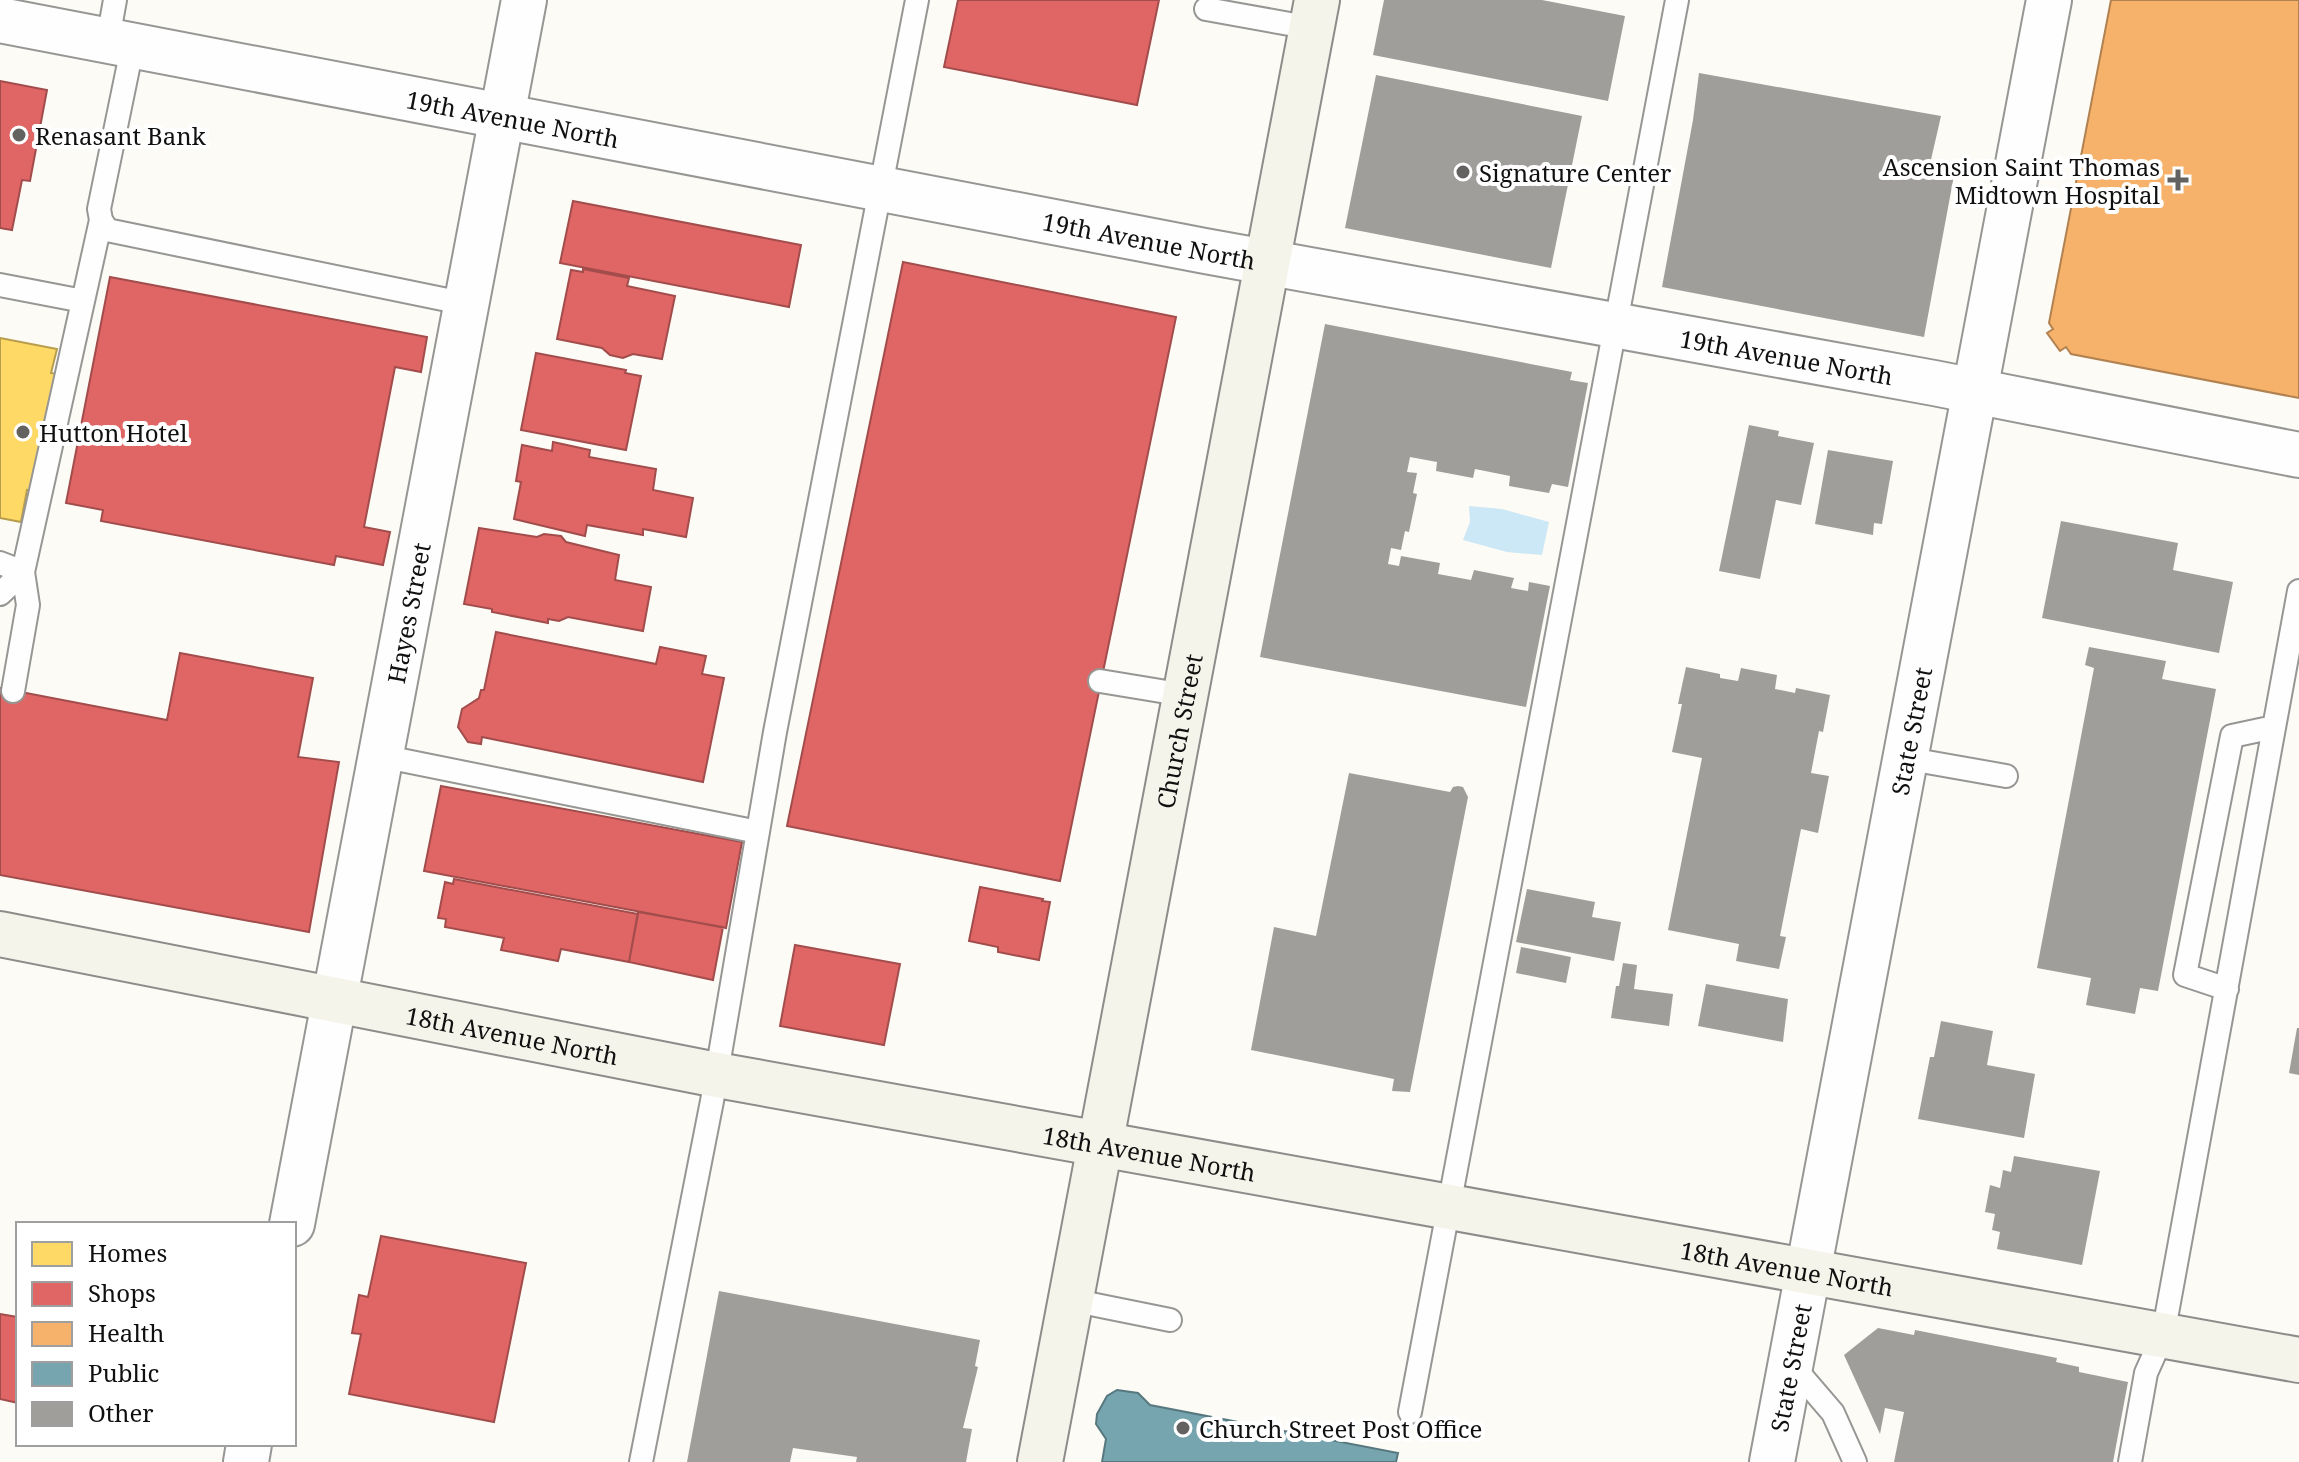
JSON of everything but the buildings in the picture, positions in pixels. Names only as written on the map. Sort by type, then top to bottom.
[{"type":"main road","name":"Church Street","points":[[1040,1462],[1314,14]]},
{"type":"main road","name":"18th Avenue North","points":[[0,934],[717,1075],[2299,1360]]},
{"type":"street","name":"Hayes Street","points":[[292,1222],[524,0]]},
{"type":"street","name":"State Street","points":[[1772,1462],[2049,0]]},
{"type":"street","name":"19th Avenue North","points":[[0,20],[119,28],[502,117],[1267,262],[1973,390],[2299,455]]},
{"type":"lane","points":[[641,1462],[717,1075],[758,832],[917,0]]},
{"type":"lane","points":[[1410,1412],[1677,0]]},
{"type":"lane","points":[[1206,9],[1314,14]]},
{"type":"lane","points":[[119,28],[99,209],[107,230],[467,304]]},
{"type":"lane","points":[[13,691],[28,605],[23,572],[101,220]]},
{"type":"lane","points":[[0,285],[83,301]]},
{"type":"lane","points":[[0,563],[23,572]]},
{"type":"lane","points":[[0,594],[23,572]]},
{"type":"lane","points":[[2130,1462],[2146,1373],[2163,1335],[2299,591]]},
{"type":"lane","points":[[1100,681],[1185,695]]},
{"type":"lane","points":[[2227,989],[2185,975],[2232,736],[2274,727]]},
{"type":"lane","points":[[381,756],[758,832]]},
{"type":"lane","points":[[1904,758],[2006,776]]},
{"type":"lane","points":[[1071,1300],[1170,1320]]},
{"type":"lane","points":[[1791,1364],[1833,1413],[1855,1462]]},
{"type":"water","points":[[1469,506],[1502,509],[1549,522],[1542,555],[1507,552],[1463,540],[1470,522]]},
{"type":"place","name":"Renasant Bank","points":[[19,135]]},
{"type":"place","name":"Signature Center","points":[[1463,172]]},
{"type":"place","name":"Ascension Saint Thomas Midtown Hospital","points":[[2178,180]]},
{"type":"place","name":"Hutton Hotel","points":[[23,432]]},
{"type":"place","name":"Church Street Post Office","points":[[1183,1428]]}]
